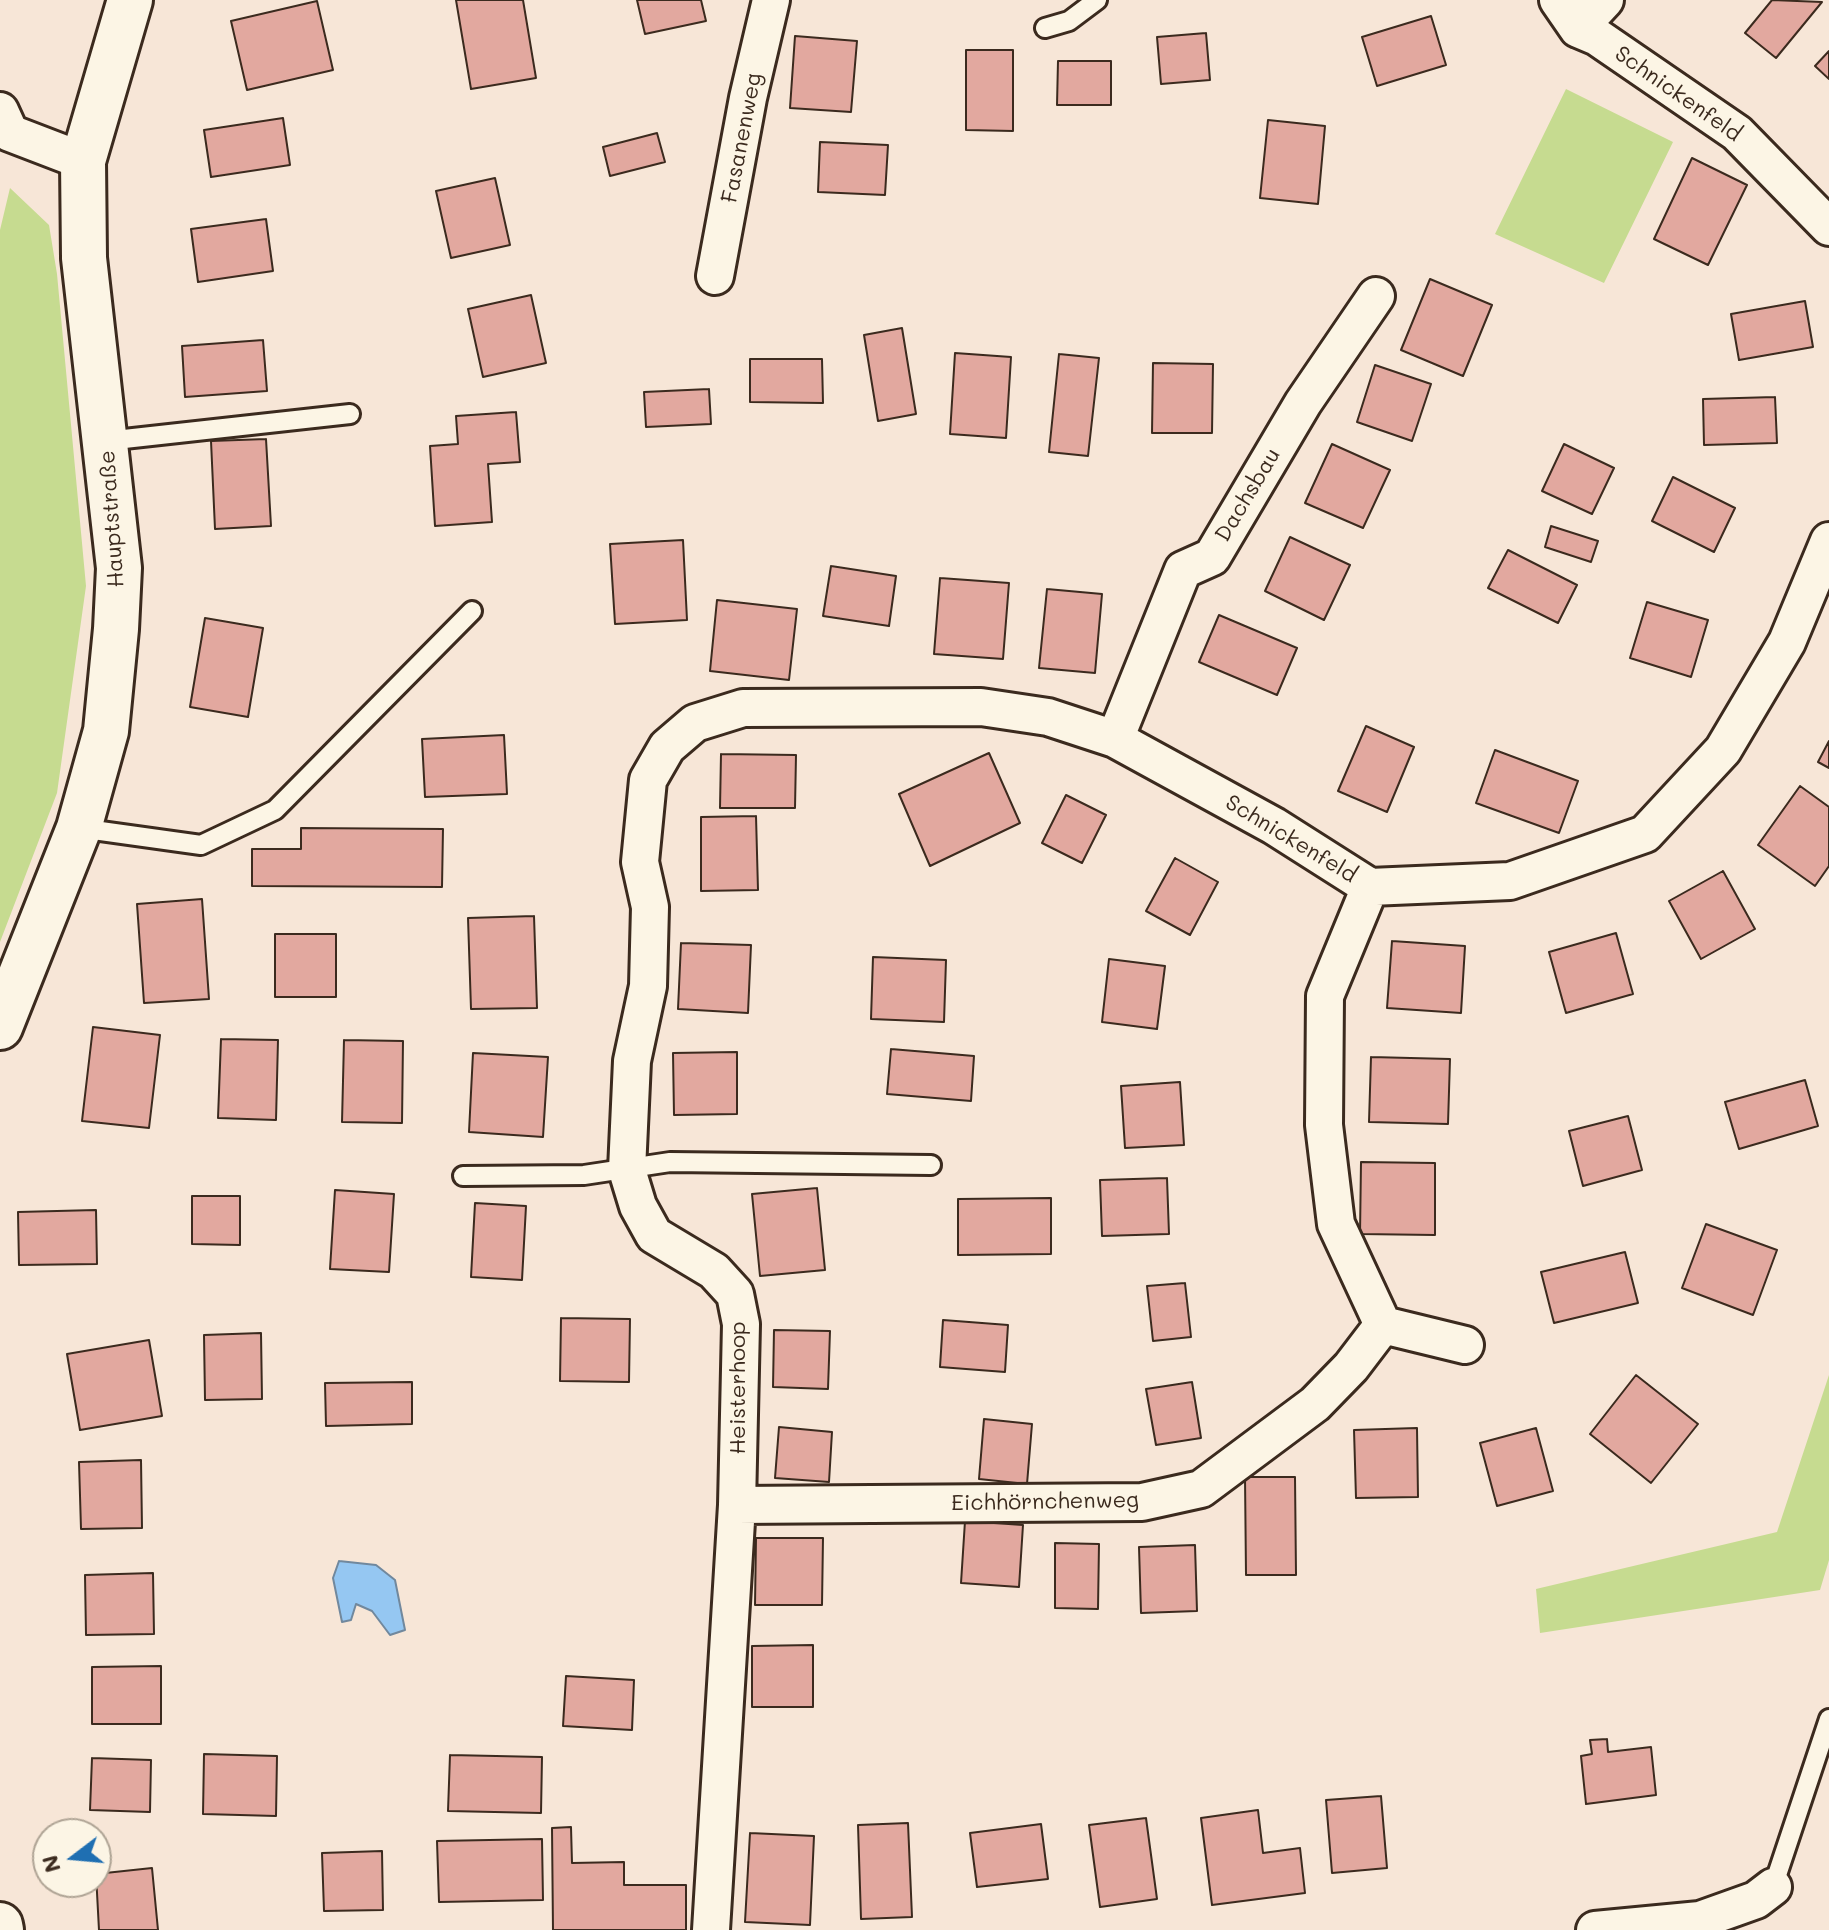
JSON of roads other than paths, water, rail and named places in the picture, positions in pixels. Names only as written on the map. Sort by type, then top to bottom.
[{"type":"main road","name":"Hauptstraße","points":[[0,1027],[79,828],[106,731],[119,568],[84,258],[83,161],[134,1]]},
{"type":"street","name":"Fasanenweg","points":[[715,276],[748,98],[771,0]]},
{"type":"street","name":"Schnickenfeld","points":[[1558,0],[1578,29],[1597,37],[1737,133],[1829,227]]},
{"type":"street","points":[[1578,29],[1605,0]]},
{"type":"street","points":[[0,111],[10,133],[83,161]]},
{"type":"street","name":"Dachsbau","points":[[1115,739],[1183,570],[1212,557],[1303,403],[1376,296]]},
{"type":"street","name":"Schnickenfeld","points":[[695,723],[743,708],[981,707],[1048,717],[1115,739],[1274,826],[1370,887],[1510,881],[1645,834],[1723,750],[1787,642],[1829,541]]},
{"type":"street","name":"Heisterhoop","points":[[695,723],[667,747],[648,780],[640,862],[650,907],[648,986],[632,1061],[627,1170],[638,1206],[654,1235],[714,1271],[735,1294],[741,1324],[737,1505],[711,1930]]},
{"type":"street","points":[[1370,887],[1325,996],[1324,1125],[1336,1224],[1383,1325],[1465,1345]]},
{"type":"street","name":"Eichhörnchenweg","points":[[737,1505],[1142,1502],[1201,1489],[1315,1404],[1351,1367],[1383,1325]]},
{"type":"street","points":[[1595,1930],[1700,1920],[1756,1900],[1773,1887]]},
{"type":"lane","points":[[1045,28],[1069,21],[1097,0]]},
{"type":"lane","points":[[106,441],[350,414]]},
{"type":"lane","points":[[79,828],[201,845],[275,810],[472,611]]},
{"type":"lane","points":[[463,1176],[584,1175],[670,1162],[931,1165]]},
{"type":"lane","points":[[1773,1887],[1829,1719]]},
{"type":"water","points":[[339,1561],[376,1565],[395,1580],[405,1630],[390,1635],[372,1611],[356,1604],[351,1620],[342,1622],[333,1578]]}]
